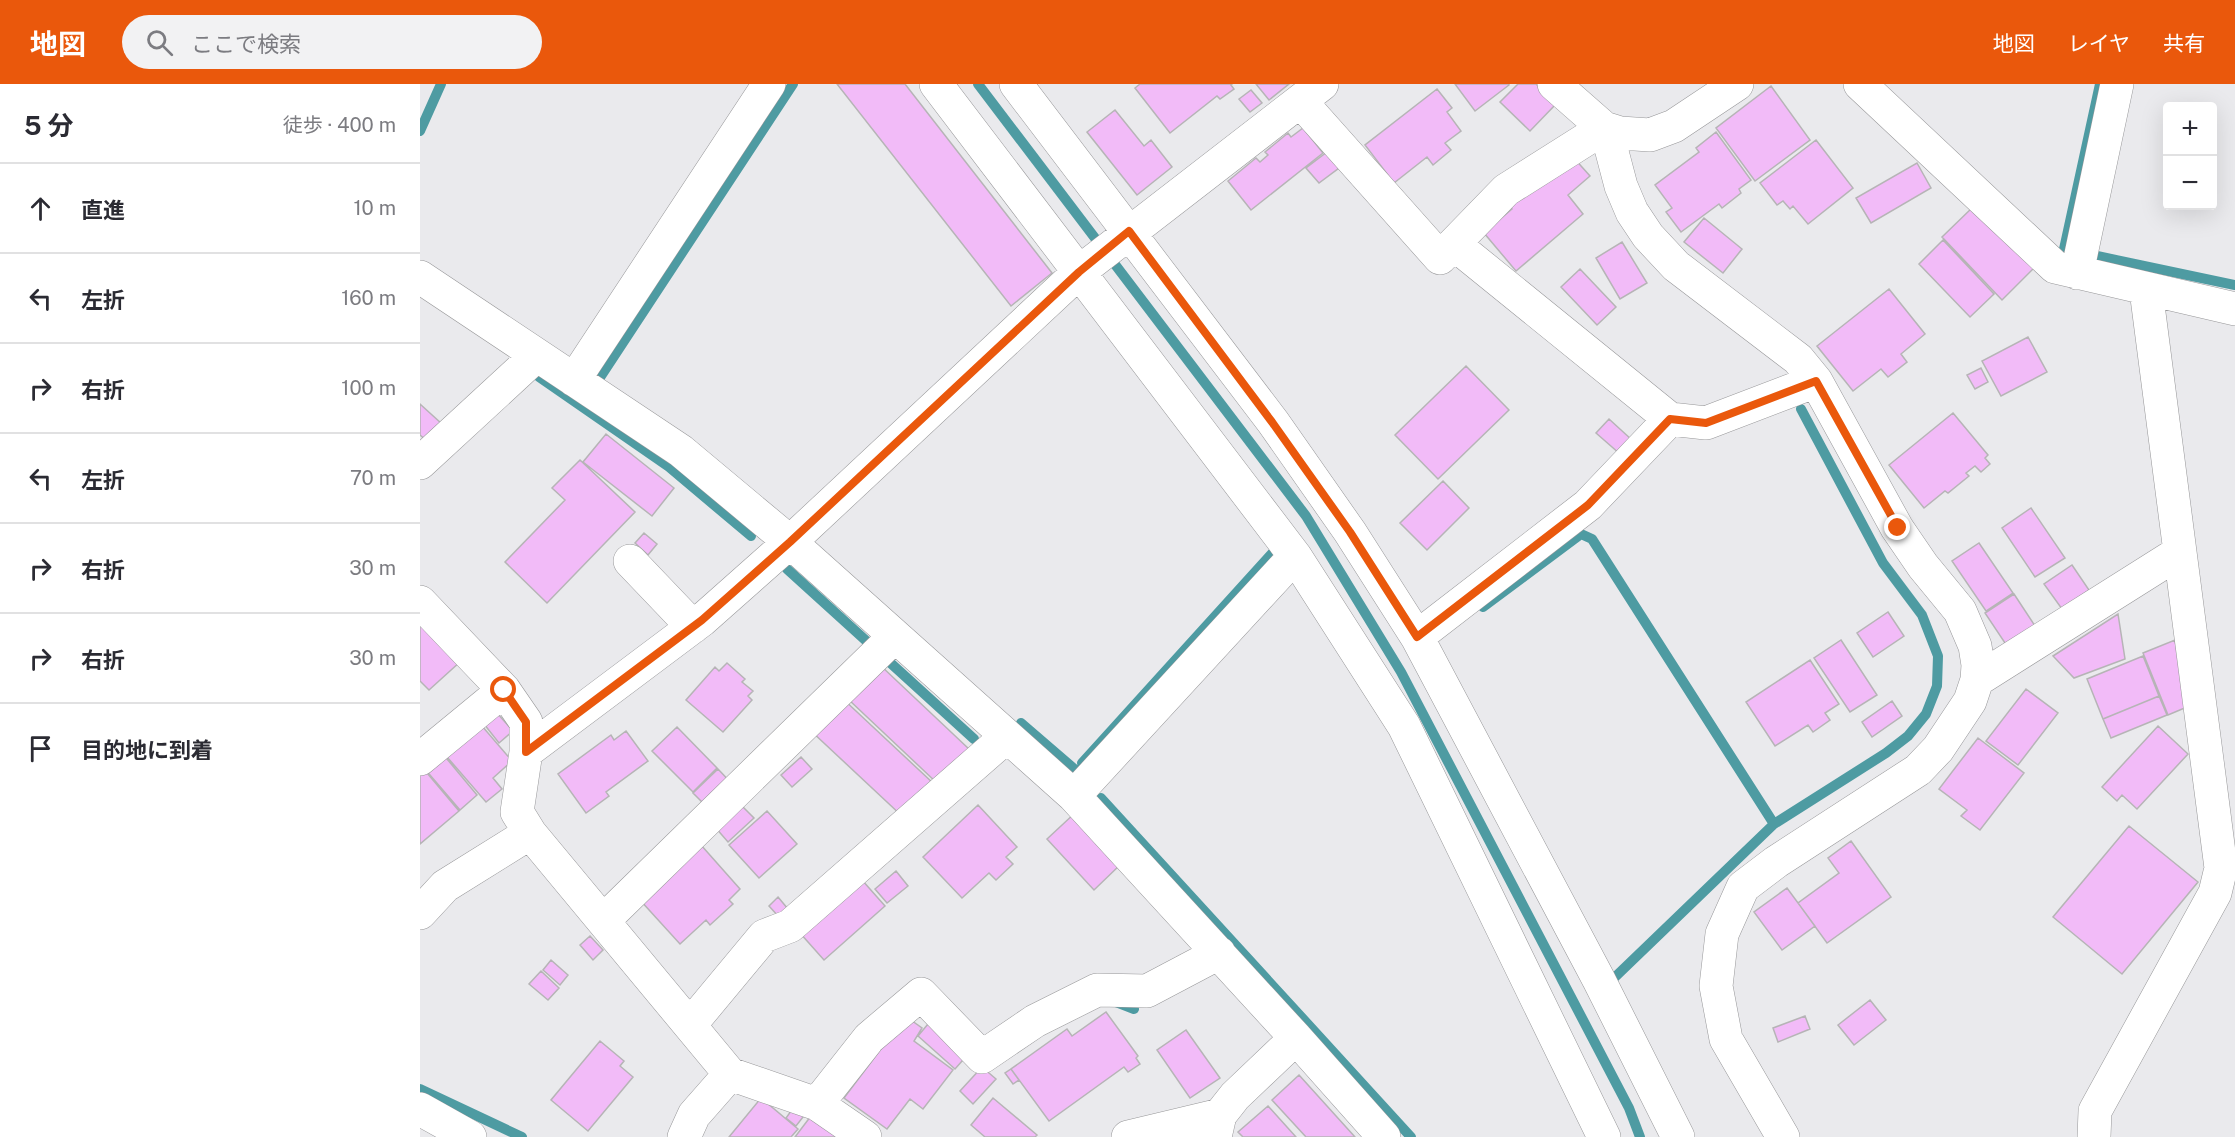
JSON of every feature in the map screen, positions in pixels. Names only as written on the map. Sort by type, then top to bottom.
[{"type":"street","points":[[574,380],[769,84]]},
{"type":"street","points":[[936,84],[1083,269],[1295,556],[1404,726],[1604,1137]]},
{"type":"street","points":[[1016,84],[1125,234],[1272,422],[1344,523],[1417,637],[1599,980],[1678,1137]]},
{"type":"street","points":[[1554,84],[1604,128],[1620,133],[1650,135],[1674,126],[1737,84]]},
{"type":"street","points":[[1860,84],[2055,267],[2235,309]]},
{"type":"street","points":[[2077,273],[2117,84]]},
{"type":"street","points":[[526,752],[693,627],[790,542],[1083,269],[1125,234],[1311,93],[1440,258],[1506,190],[1604,128]]},
{"type":"street","points":[[1604,128],[1621,186],[1632,212],[1648,236],[1676,266],[1798,359],[1816,381],[1898,528],[1923,566],[1960,611],[1975,646],[1978,665],[1977,680],[1970,701],[1938,749],[1918,770],[1776,862],[1743,887],[1722,934],[1716,986],[1726,1039],[1783,1137]]},
{"type":"street","points":[[1454,244],[1670,419],[1706,423],[1816,381]]},
{"type":"street","points":[[420,277],[681,452],[790,542],[1074,796],[1384,1137]]},
{"type":"street","points":[[2094,1137],[2095,1111],[2215,893],[2221,868],[2146,290]]},
{"type":"street","points":[[420,463],[537,355]]},
{"type":"street","points":[[1417,637],[1588,505],[1670,419]]},
{"type":"street","points":[[1977,680],[2180,552]]},
{"type":"street","points":[[1074,796],[1295,556]]},
{"type":"street","points":[[630,561],[693,627]]},
{"type":"street","points":[[420,602],[504,690],[526,722],[526,752],[516,812],[530,833],[730,1074],[817,1104],[865,1137]]},
{"type":"street","points":[[603,921],[895,636]]},
{"type":"street","points":[[420,759],[504,690]]},
{"type":"street","points":[[690,1025],[764,936],[790,926],[1006,737]]},
{"type":"street","points":[[420,913],[445,886],[530,833]]},
{"type":"street","points":[[817,1104],[869,1038],[921,994],[982,1057],[1035,1021],[1097,990],[1147,991],[1219,953]]},
{"type":"street","points":[[1128,1137],[1218,1126],[1235,1096],[1296,1038]]},
{"type":"street","points":[[684,1137],[694,1115],[730,1074]]},
{"type":"street","points":[[420,1109],[470,1137]]},
{"type":"building","points":[[837,84],[905,84],[1052,273],[1011,306]]},
{"type":"building","points":[[1140,84],[1232,84],[1234,89],[1220,99],[1217,96],[1170,133],[1135,88]]},
{"type":"building","points":[[1256,84],[1289,84],[1269,100]]},
{"type":"building","points":[[1455,84],[1509,84],[1509,85],[1475,111]]},
{"type":"building","points":[[1518,84],[1536,84],[1556,104],[1530,131],[1500,102]]},
{"type":"building","points":[[1771,86],[1810,140],[1755,181],[1716,128]]},
{"type":"building","points":[[1437,89],[1452,108],[1447,112],[1461,131],[1445,143],[1451,150],[1433,165],[1427,157],[1394,183],[1365,145]]},
{"type":"building","points":[[1251,90],[1262,103],[1250,112],[1239,99]]},
{"type":"building","points":[[1115,110],[1144,146],[1151,140],[1172,167],[1137,195],[1087,132]]},
{"type":"building","points":[[1303,128],[1323,153],[1251,210],[1228,181],[1256,158],[1260,162],[1268,155],[1265,152],[1288,133],[1291,137]]},
{"type":"building","points":[[1716,132],[1751,180],[1739,189],[1741,193],[1722,208],[1719,204],[1681,232],[1666,212],[1672,208],[1655,185],[1699,152],[1696,148]]},
{"type":"building","points":[[1816,140],[1853,188],[1808,224],[1793,206],[1790,209],[1783,201],[1777,205],[1760,183]]},
{"type":"building","points":[[1327,152],[1339,168],[1319,183],[1306,168]]},
{"type":"building","points":[[1573,157],[1590,176],[1568,195],[1583,214],[1516,271],[1484,233],[1512,209],[1506,202]]},
{"type":"building","points":[[1917,163],[1931,188],[1871,223],[1856,198]]},
{"type":"building","points":[[1974,206],[2034,268],[2002,300],[1942,237]]},
{"type":"building","points":[[1704,218],[1742,249],[1723,273],[1684,242]]},
{"type":"building","points":[[1943,240],[1994,294],[1970,317],[1919,264]]},
{"type":"building","points":[[1622,242],[1647,283],[1620,299],[1596,258]]},
{"type":"building","points":[[1580,269],[1616,307],[1597,325],[1561,287]]},
{"type":"building","points":[[1889,289],[1925,334],[1901,354],[1907,362],[1888,377],[1881,369],[1853,391],[1817,346]]},
{"type":"building","points":[[2028,337],[2047,372],[2001,396],[1982,361]]},
{"type":"building","points":[[1466,366],[1509,410],[1438,479],[1395,435]]},
{"type":"building","points":[[1981,368],[1988,382],[1975,389],[1967,375]]},
{"type":"building","points":[[420,404],[442,424],[427,441],[420,435]]},
{"type":"building","points":[[1953,413],[1988,455],[1985,458],[1990,464],[1981,472],[1975,466],[1966,473],[1969,476],[1924,508],[1889,465]]},
{"type":"building","points":[[1609,419],[1632,440],[1620,454],[1596,433]]},
{"type":"building","points":[[606,434],[674,488],[652,516],[583,462]]},
{"type":"building","points":[[580,460],[635,512],[547,603],[505,562],[565,500],[552,488]]},
{"type":"building","points":[[1443,481],[1469,508],[1427,550],[1400,523]]},
{"type":"building","points":[[2031,508],[2065,558],[2035,577],[2002,528]]},
{"type":"building","points":[[644,533],[657,544],[648,555],[635,543]]},
{"type":"building","points":[[1979,543],[2013,593],[1986,611],[1952,561]]},
{"type":"building","points":[[2072,565],[2089,590],[2062,609],[2044,584]]},
{"type":"building","points":[[2014,594],[2035,626],[2007,646],[1985,613]]},
{"type":"building","points":[[1888,612],[1904,636],[1873,657],[1857,633]]},
{"type":"building","points":[[2118,614],[2125,659],[2074,678],[2053,656]]},
{"type":"building","points":[[420,615],[461,661],[429,690],[420,681]]},
{"type":"building","points":[[1841,640],[1877,695],[1850,712],[1814,658]]},
{"type":"building","points":[[2175,640],[2187,707],[2168,715],[2143,653]]},
{"type":"building","points":[[2143,656],[2159,696],[2103,719],[2087,679]]},
{"type":"building","points":[[1810,660],[1839,704],[1825,713],[1830,720],[1813,732],[1808,725],[1775,746],[1746,702]]},
{"type":"building","points":[[727,663],[745,679],[742,682],[753,691],[748,696],[752,700],[723,732],[686,700],[715,667],[719,671]]},
{"type":"building","points":[[880,665],[970,750],[938,784],[848,699]]},
{"type":"building","points":[[2026,689],[2058,713],[2018,765],[1986,741]]},
{"type":"building","points":[[2159,696],[2167,715],[2111,738],[2103,719]]},
{"type":"building","points":[[841,697],[934,784],[903,817],[810,730]]},
{"type":"building","points":[[1892,701],[1902,716],[1872,737],[1862,722]]},
{"type":"building","points":[[497,713],[513,731],[499,743],[484,724]]},
{"type":"building","points":[[476,719],[512,761],[493,778],[502,789],[486,802],[441,750]]},
{"type":"building","points":[[2158,726],[2188,754],[2137,809],[2122,795],[2117,801],[2102,787]]},
{"type":"building","points":[[677,727],[717,768],[693,792],[652,751]]},
{"type":"building","points":[[626,731],[648,761],[606,792],[609,796],[586,813],[558,774],[611,735],[614,740]]},
{"type":"building","points":[[1978,738],[2024,773],[1980,830],[1961,816],[1967,810],[1939,789]]},
{"type":"building","points":[[442,753],[477,795],[460,810],[424,768]]},
{"type":"building","points":[[801,757],[812,769],[792,787],[781,775]]},
{"type":"building","points":[[422,767],[459,811],[420,844],[420,769]]},
{"type":"building","points":[[718,769],[734,786],[709,809],[693,793]]},
{"type":"building","points":[[740,804],[754,818],[728,842],[715,827]]},
{"type":"building","points":[[978,805],[1017,847],[1006,857],[1013,864],[996,880],[989,873],[962,898],[923,857]]},
{"type":"building","points":[[767,811],[797,844],[759,878],[729,845]]},
{"type":"building","points":[[1076,812],[1122,863],[1094,890],[1047,839]]},
{"type":"building","points":[[2129,826],[2198,882],[2122,974],[2053,917]]},
{"type":"building","points":[[1851,841],[1891,897],[1827,943],[1798,903],[1839,873],[1828,858]]},
{"type":"building","points":[[701,845],[740,889],[729,900],[733,904],[710,925],[706,920],[680,944],[640,900]]},
{"type":"building","points":[[896,871],[908,886],[887,903],[875,889]]},
{"type":"building","points":[[862,880],[885,906],[824,960],[800,933]]},
{"type":"building","points":[[1787,888],[1815,926],[1782,950],[1754,912]]},
{"type":"building","points":[[778,897],[788,909],[779,917],[769,906]]},
{"type":"building","points":[[590,936],[603,950],[593,960],[580,945]]},
{"type":"building","points":[[551,960],[568,975],[560,985],[543,970]]},
{"type":"building","points":[[541,971],[559,988],[548,1000],[529,984]]},
{"type":"building","points":[[1870,1000],[1886,1020],[1854,1045],[1838,1025]]},
{"type":"building","points":[[1106,1012],[1138,1056],[1136,1058],[1140,1064],[1128,1072],[1124,1067],[1049,1121],[1011,1069],[1067,1029],[1072,1036]]},
{"type":"building","points":[[1805,1016],[1810,1029],[1778,1042],[1773,1028]]},
{"type":"building","points":[[908,1018],[922,1028],[914,1041],[953,1070],[923,1109],[910,1099],[887,1129],[844,1098],[899,1025]]},
{"type":"building","points":[[933,1018],[970,1052],[955,1069],[918,1036]]},
{"type":"building","points":[[1186,1030],[1220,1078],[1190,1098],[1157,1050]]},
{"type":"building","points":[[600,1041],[624,1061],[620,1066],[633,1077],[588,1131],[551,1100]]},
{"type":"building","points":[[982,1067],[996,1079],[973,1104],[960,1091]]},
{"type":"building","points":[[1011,1069],[1019,1080],[1013,1084],[1005,1073]]},
{"type":"building","points":[[1299,1075],[1355,1137],[1306,1137],[1272,1100]]},
{"type":"building","points":[[761,1098],[798,1129],[791,1137],[729,1137]]},
{"type":"building","points":[[993,1098],[1037,1135],[1035,1137],[985,1137],[971,1125]]},
{"type":"building","points":[[796,1104],[807,1112],[796,1126],[786,1118]]},
{"type":"building","points":[[1268,1106],[1296,1137],[1243,1137],[1238,1132]]},
{"type":"building","points":[[814,1112],[838,1137],[795,1137]]},
{"type":"waterway","points":[[420,131],[441,84]]},
{"type":"waterway","points":[[599,379],[793,84]]},
{"type":"waterway","points":[[978,84],[1306,516],[1401,672],[1629,1108],[1640,1137]]},
{"type":"waterway","points":[[2064,249],[2100,84]]},
{"type":"waterway","points":[[2097,256],[2235,285]]},
{"type":"waterway","points":[[539,377],[669,467],[751,536]]},
{"type":"waterway","points":[[1614,978],[1774,824],[1886,753],[1908,736],[1926,714],[1937,686],[1938,656],[1922,615],[1883,563],[1801,409]]},
{"type":"waterway","points":[[1483,607],[1581,534],[1592,539],[1774,824]]},
{"type":"waterway","points":[[1082,763],[1277,548]]},
{"type":"waterway","points":[[787,569],[873,647]]},
{"type":"waterway","points":[[885,658],[974,739]]},
{"type":"waterway","points":[[1021,723],[1079,773]]},
{"type":"waterway","points":[[1101,798],[1411,1137]]},
{"type":"waterway","points":[[1116,1002],[1134,1009]]},
{"type":"waterway","points":[[420,1089],[522,1137]]},
{"type":"route","points":[[504,690],[526,722],[526,752],[702,620],[790,542],[1079,272],[1129,231],[1272,422],[1350,532],[1417,637],[1588,505],[1670,419],[1706,423],[1816,381],[1898,528]]}]
